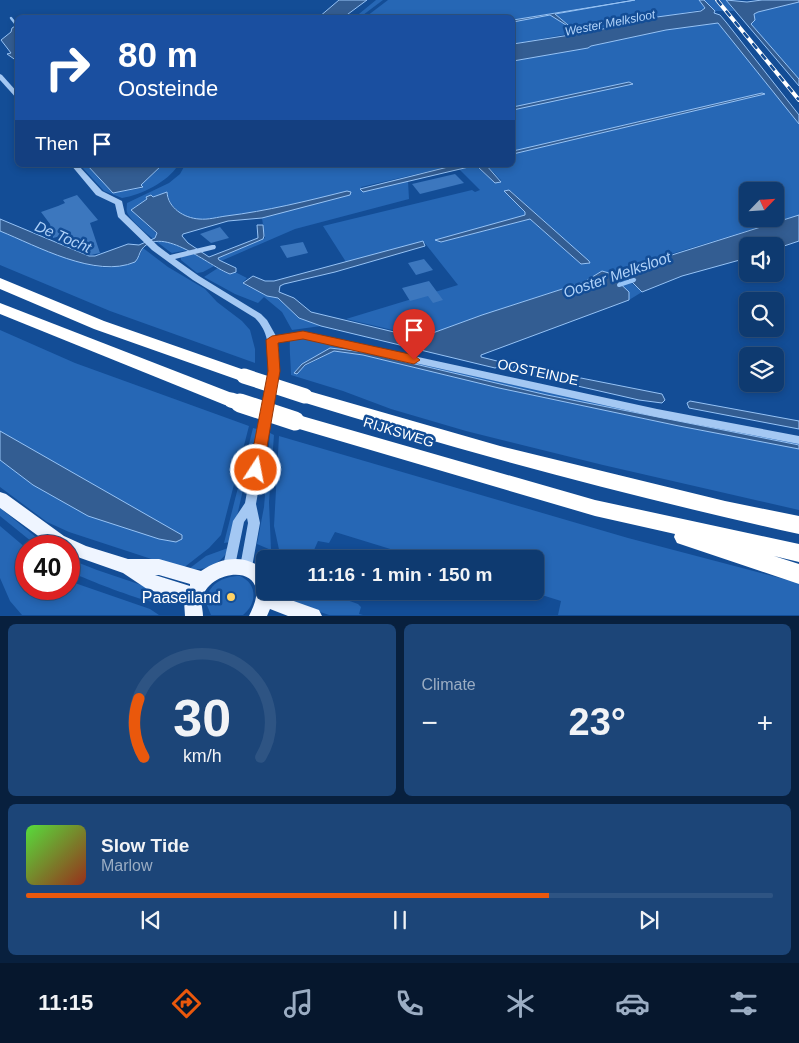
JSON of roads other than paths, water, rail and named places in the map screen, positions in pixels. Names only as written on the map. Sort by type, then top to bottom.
[{"type":"highway","name":"RIJKSWEG","points":[[0,283],[100,325],[305,396],[500,453],[725,509],[799,525]]},
{"type":"highway","name":"RIJKSWEG","points":[[0,308],[231,400],[295,420],[595,508],[799,553]]},
{"type":"highway","points":[[595,508],[799,574]]},
{"type":"main road","points":[[0,500],[58,541],[128,567],[153,583],[194,596]]},
{"type":"main road","points":[[194,616],[192,605],[194,596],[203,580],[215,571],[229,566],[246,568],[256,574]]},
{"type":"main road","points":[[128,567],[159,567],[203,580]]},
{"type":"main road","points":[[266,600],[313,616]]},
{"type":"street","points":[[0,76],[15,94]]},
{"type":"street","points":[[76,167],[99,193],[119,202],[121,215],[155,248],[258,316],[266,326],[272,340],[274,371],[250,504],[254,523],[246,568]]},
{"type":"street","points":[[169,258],[212,246]]},
{"type":"street","name":"OOSTEINDE","points":[[272,340],[303,335],[656,413],[799,440]]},
{"type":"street","points":[[229,566],[239,521],[250,504]]},
{"type":"waterway","points":[[11,18],[15,23]]},
{"type":"waterway","name":"Ooster Melksloot","points":[[619,285],[634,280]]},
{"type":"railway","points":[[717,0],[799,100]]},
{"type":"place","name":"Paaseiland","points":[[231,597]]},
{"type":"water label","name":"Wester Melksloot","points":[[610,23]]},
{"type":"water label","name":"De Tocht","points":[[63,237]]}]
